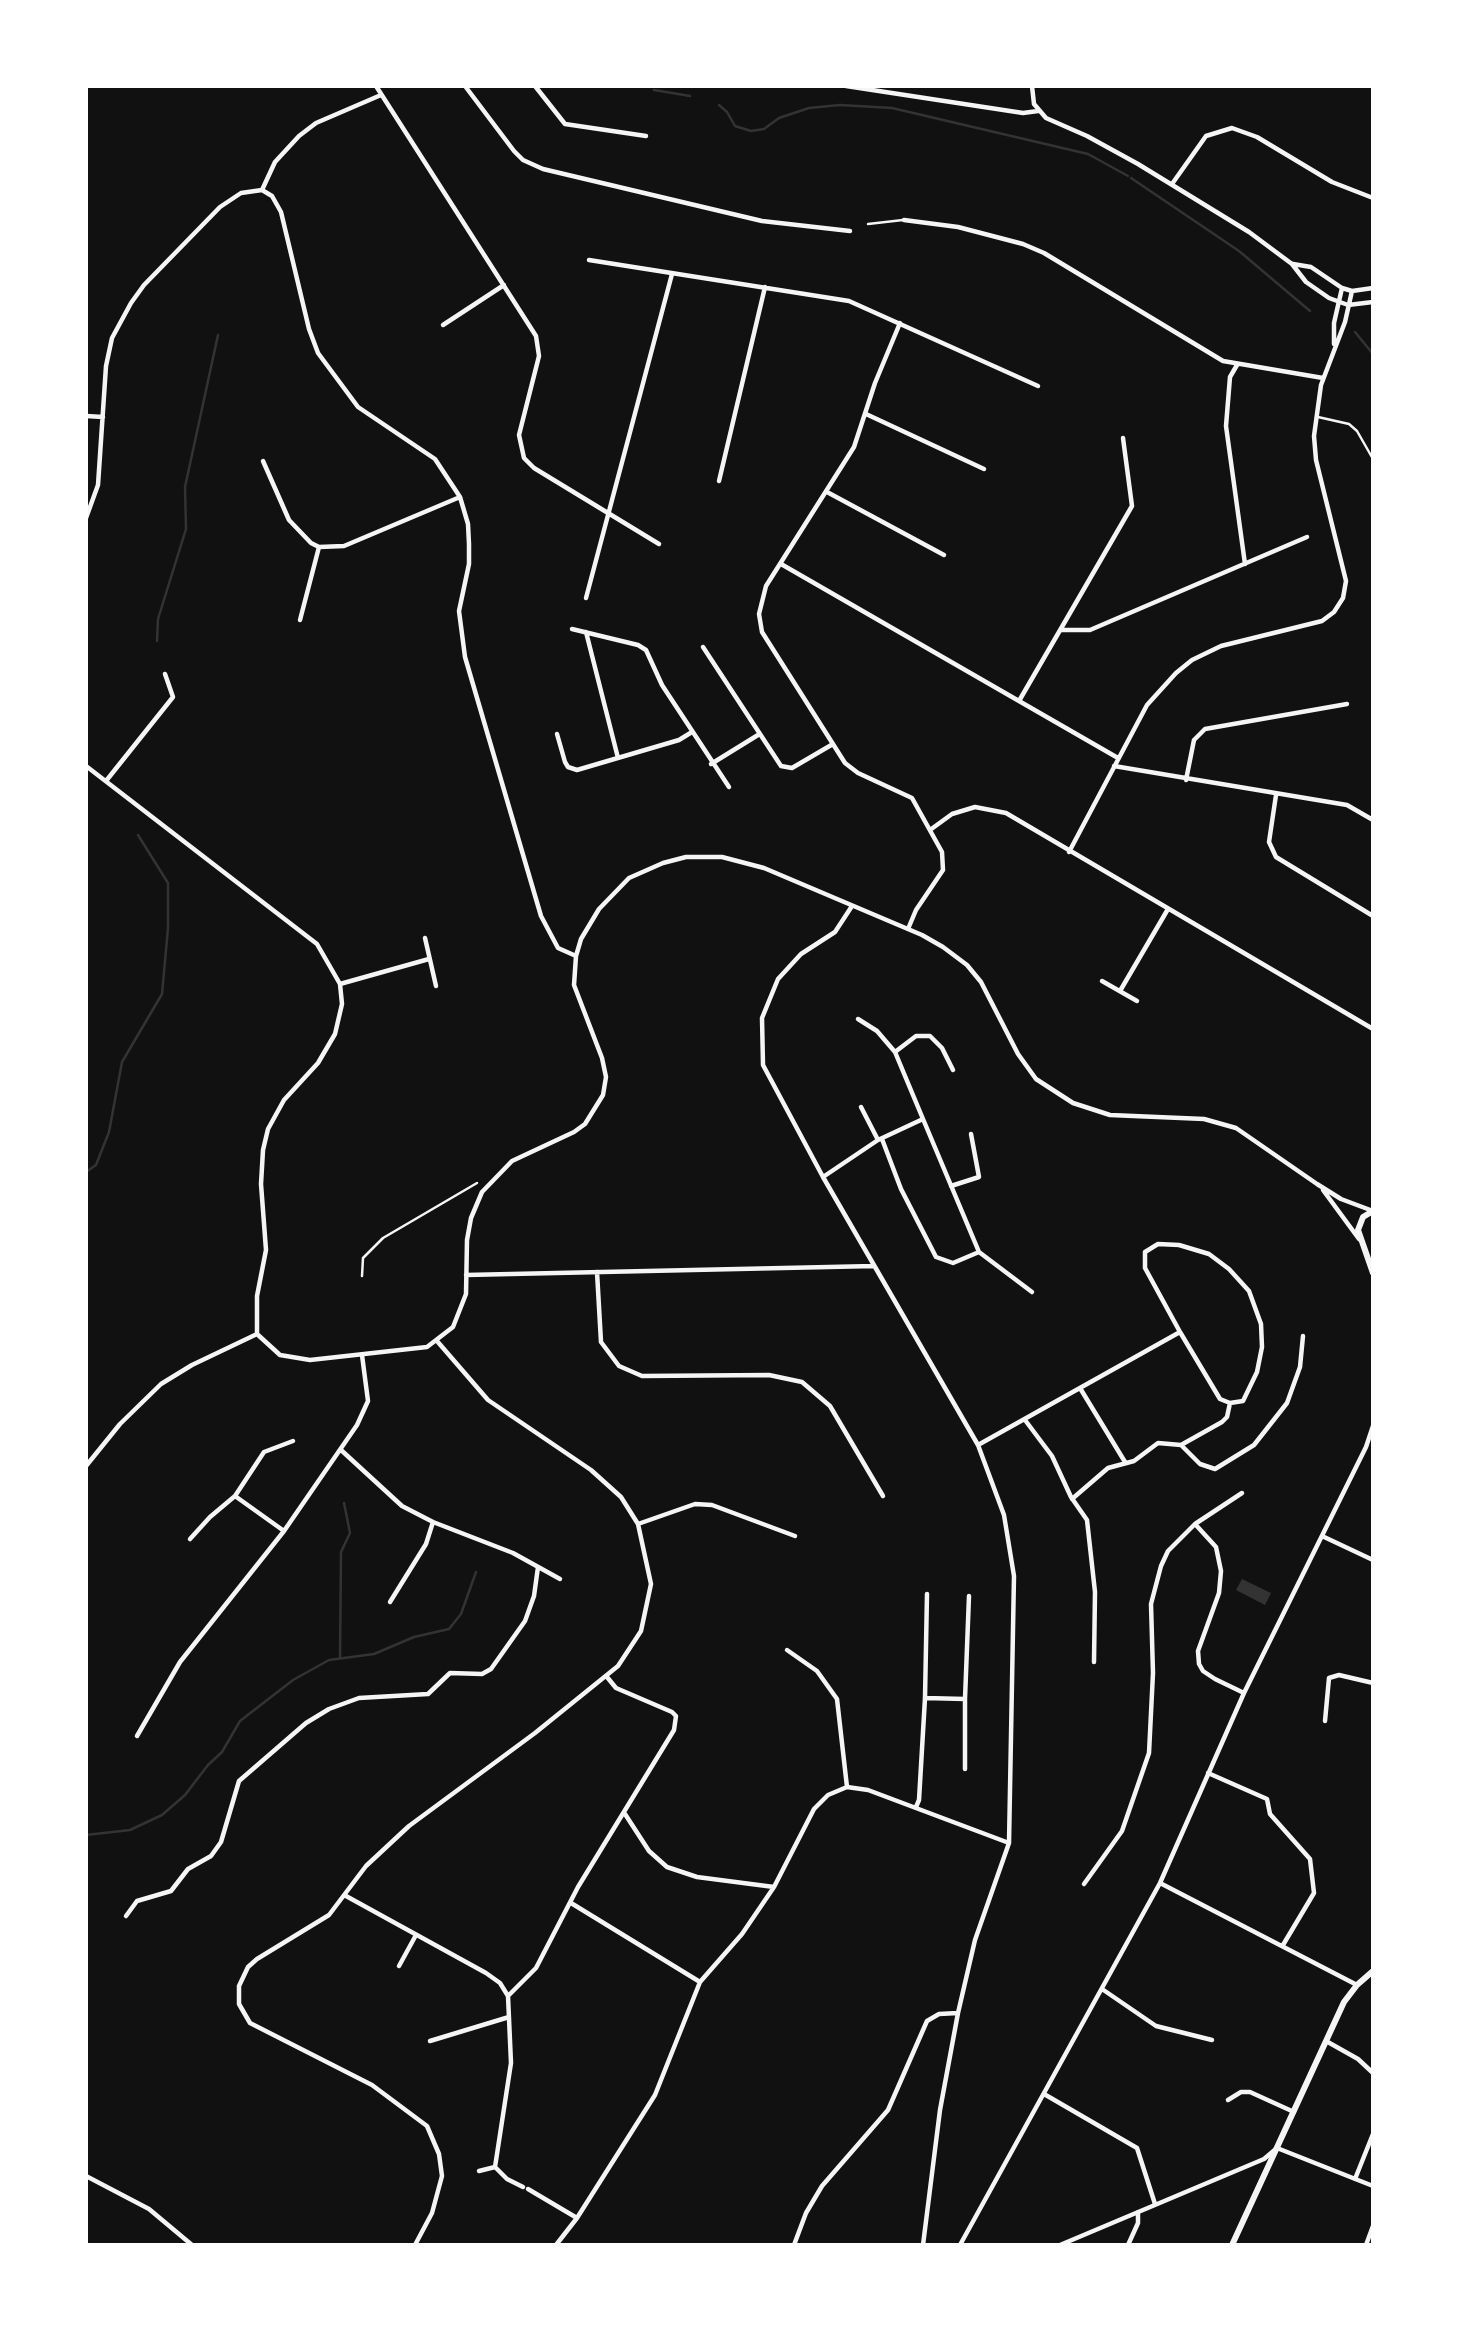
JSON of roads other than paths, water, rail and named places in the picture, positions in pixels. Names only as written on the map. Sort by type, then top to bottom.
[{"type":"street","points":[[376,86],[532,326],[539,347],[519,435],[524,458],[534,468],[610,511],[659,544]]},
{"type":"street","points":[[465,86],[514,151],[523,160],[543,169],[762,221],[850,231]]},
{"type":"street","points":[[535,86],[565,124],[646,136]]},
{"type":"street","points":[[846,86],[1009,111],[1038,111]]},
{"type":"street","points":[[1032,86],[1038,111],[1045,118],[1087,136],[1249,232],[1293,264],[1307,282],[1339,302],[1373,302]]},
{"type":"street","points":[[262,190],[275,162],[299,136],[316,123],[381,95]]},
{"type":"street","points":[[1172,184],[1206,136],[1232,128],[1257,137],[1332,183],[1373,198]]},
{"type":"street","points":[[86,518],[98,485],[112,338],[144,285],[220,207],[241,193],[262,190],[272,196],[281,212],[309,329],[318,353],[358,407],[435,459],[460,497],[468,524],[470,544],[469,564],[459,611],[465,657],[541,916],[558,948],[576,956]]},
{"type":"street","points":[[904,220],[958,227],[1044,253],[1212,355],[1237,365],[1324,378]]},
{"type":"street","points":[[589,260],[835,298],[900,323],[1038,386]]},
{"type":"street","points":[[1293,264],[1311,267],[1342,288],[1352,291],[1373,288]]},
{"type":"street","points":[[586,598],[672,274]]},
{"type":"street","points":[[443,325],[504,285]]},
{"type":"street","points":[[719,481],[765,287]]},
{"type":"street","points":[[1334,345],[1332,334],[1342,288]]},
{"type":"street","points":[[1069,852],[1147,705],[1162,686],[1192,660],[1221,646],[1322,621],[1338,607],[1346,581],[1316,460],[1315,417],[1324,378],[1334,345],[1340,336],[1352,291]]},
{"type":"street","points":[[900,323],[879,371],[853,447],[760,599],[759,624],[850,768],[912,799],[942,852],[943,870],[916,910],[908,929]]},
{"type":"street","points":[[1237,365],[1230,377],[1225,409],[1228,454],[1245,564]]},
{"type":"street","points":[[866,414],[984,468]]},
{"type":"street","points":[[86,416],[103,416]]},
{"type":"street","points":[[1019,701],[1132,506],[1123,439]]},
{"type":"street","points":[[263,461],[289,520],[311,543],[319,547],[344,546],[460,497]]},
{"type":"street","points":[[827,492],[944,555]]},
{"type":"street","points":[[1062,630],[1090,630],[1307,537]]},
{"type":"street","points":[[300,620],[319,547]]},
{"type":"street","points":[[781,564],[1118,758]]},
{"type":"street","points":[[572,629],[638,645],[646,650],[662,685],[711,764],[729,786]]},
{"type":"street","points":[[586,632],[618,758]]},
{"type":"street","points":[[703,647],[776,762],[789,769],[833,744]]},
{"type":"street","points":[[106,781],[173,697],[165,674]]},
{"type":"street","points":[[1186,780],[1194,740],[1205,729],[1347,704]]},
{"type":"street","points":[[558,734],[565,762],[571,769],[679,740],[692,732]]},
{"type":"street","points":[[711,764],[758,735]]},
{"type":"street","points":[[86,766],[317,944],[340,984],[342,1004],[335,1034],[318,1063],[284,1100],[268,1129],[263,1150],[261,1184],[266,1250],[257,1296],[257,1334],[268,1347],[291,1359],[426,1347],[453,1327],[461,1312],[471,1218],[482,1192],[494,1176],[522,1154],[574,1132],[596,1112],[603,1095],[606,1077],[603,1058],[574,985],[576,956],[581,939],[599,909],[629,878],[663,863],[686,857],[722,857],[744,861],[908,929],[943,947],[975,973],[1026,1066],[1036,1079],[1062,1097],[1110,1115],[1204,1119],[1229,1126],[1264,1146],[1341,1199],[1373,1211]]},
{"type":"street","points":[[1114,766],[1347,805],[1373,820]]},
{"type":"street","points":[[1276,795],[1269,842],[1276,857],[1373,916]]},
{"type":"street","points":[[930,830],[953,814],[985,807],[1006,813],[1373,1029]]},
{"type":"street","points":[[852,906],[835,932],[801,954],[778,979],[766,1006],[761,1031],[761,1051],[768,1076],[823,1177],[978,1445],[1004,1515],[1014,1576],[1009,1843],[975,1940],[958,2013],[940,2110],[923,2245]]},
{"type":"street","points":[[1120,991],[1168,909]]},
{"type":"street","points":[[425,938],[436,986]]},
{"type":"street","points":[[340,984],[429,959]]},
{"type":"street","points":[[1102,981],[1137,1001]]},
{"type":"street","points":[[858,1019],[877,1031],[895,1052],[979,1252],[1032,1292]]},
{"type":"street","points":[[895,1052],[916,1036],[930,1036],[942,1048],[953,1070]]},
{"type":"street","points":[[861,1107],[880,1139],[901,1189],[936,1256],[953,1263],[979,1252]]},
{"type":"street","points":[[823,1177],[880,1139],[923,1119]]},
{"type":"street","points":[[951,1186],[979,1177],[971,1134]]},
{"type":"street","points":[[1317,1184],[1338,1206],[1359,1239],[1373,1273]]},
{"type":"street","points":[[1359,1239],[1359,1222],[1373,1211]]},
{"type":"street","points":[[1158,1244],[1179,1245],[1209,1254],[1229,1269],[1249,1290],[1261,1324],[1262,1347],[1257,1372],[1243,1401],[1230,1404],[1220,1399],[1145,1268],[1144,1252],[1158,1244]]},
{"type":"street","points":[[466,1275],[874,1266]]},
{"type":"street","points":[[597,1272],[601,1342],[619,1366],[642,1376],[769,1375],[802,1382],[830,1405],[883,1496]]},
{"type":"street","points":[[978,1445],[1181,1332]]},
{"type":"street","points":[[86,1466],[120,1424],[161,1384],[192,1365],[257,1334]]},
{"type":"street","points":[[1181,1445],[1199,1464],[1215,1469],[1254,1445],[1287,1404],[1300,1367],[1303,1336]]},
{"type":"street","points":[[415,2245],[432,2213],[442,2176],[439,2154],[427,2126],[372,2085],[313,2052],[250,2023],[239,2004],[239,1986],[248,1967],[269,1951],[315,1926],[346,1896],[366,1866],[409,1826],[607,1677],[629,1654],[641,1631],[648,1605],[650,1570],[638,1524],[621,1497],[605,1480],[488,1400],[437,1341]]},
{"type":"street","points":[[137,1736],[187,1652],[284,1531],[341,1450],[368,1401],[362,1354]]},
{"type":"street","points":[[1080,1388],[1125,1463]]},
{"type":"street","points":[[1072,1499],[1108,1468],[1134,1461],[1158,1443],[1181,1445],[1222,1422],[1227,1417],[1230,1404]]},
{"type":"street","points":[[1025,1420],[1056,1463],[1089,1528],[1095,1591],[1094,1661]]},
{"type":"street","points":[[960,2245],[1160,1883],[1244,1693],[1366,1447],[1373,1426]]},
{"type":"street","points":[[190,1539],[235,1496],[264,1452],[293,1441]]},
{"type":"street","points":[[341,1450],[402,1506],[433,1522],[513,1553],[561,1579]]},
{"type":"street","points":[[1084,1884],[1122,1831],[1145,1770],[1149,1753],[1153,1673],[1151,1604],[1168,1551],[1195,1524],[1242,1493]]},
{"type":"street","points":[[235,1496],[284,1531]]},
{"type":"street","points":[[638,1524],[695,1504],[712,1505],[795,1536]]},
{"type":"street","points":[[390,1602],[426,1544],[433,1522]]},
{"type":"street","points":[[1195,1524],[1216,1547],[1221,1571],[1219,1592],[1198,1651],[1199,1664],[1203,1671],[1215,1679],[1244,1693]]},
{"type":"street","points":[[1322,1536],[1373,1560]]},
{"type":"street","points":[[126,1916],[137,1900],[171,1891],[188,1869],[211,1856],[221,1842],[239,1782],[306,1723],[329,1709],[359,1698],[428,1694],[450,1672],[482,1674],[491,1669],[525,1621],[534,1596],[538,1567]]},
{"type":"street","points":[[916,1807],[919,1800],[925,1698],[927,1594]]},
{"type":"street","points":[[965,1769],[969,1596]]},
{"type":"street","points":[[787,1650],[817,1671],[837,1699],[847,1787]]},
{"type":"street","points":[[1325,1721],[1329,1678],[1339,1675],[1373,1683]]},
{"type":"street","points":[[508,1996],[536,1968],[605,1843],[674,1730],[676,1716],[672,1712],[616,1688],[607,1677]]},
{"type":"street","points":[[925,1698],[965,1699]]},
{"type":"street","points":[[1208,1773],[1267,1799],[1270,1814],[1310,1859],[1314,1893],[1283,1945]]},
{"type":"street","points":[[556,2245],[577,2218],[655,2095],[700,1982],[742,1934],[774,1886],[814,1808],[828,1795],[847,1787],[868,1790],[1009,1843]]},
{"type":"street","points":[[625,1814],[649,1851],[667,1867],[698,1878],[774,1886]]},
{"type":"street","points":[[1160,1883],[1357,1985]]},
{"type":"street","points":[[346,1896],[486,1973],[500,1983],[508,1996],[511,2063],[495,2167]]},
{"type":"street","points":[[571,1903],[700,1982]]},
{"type":"street","points":[[400,1966],[416,1936]]},
{"type":"street","points":[[1232,2245],[1344,2002],[1357,1985],[1373,1971]]},
{"type":"street","points":[[1102,1989],[1156,2025],[1212,2040]]},
{"type":"street","points":[[794,2245],[806,2213],[818,2192],[888,2110],[927,2021],[939,2014],[958,2013]]},
{"type":"street","points":[[430,2041],[509,2017]]},
{"type":"street","points":[[1326,2041],[1358,2059],[1373,2073]]},
{"type":"street","points":[[1228,2100],[1241,2092],[1250,2092],[1294,2112]]},
{"type":"street","points":[[1044,2094],[1137,2148],[1155,2205]]},
{"type":"street","points":[[1356,2179],[1373,2134]]},
{"type":"street","points":[[1060,2245],[1264,2159],[1277,2148]]},
{"type":"street","points":[[1277,2148],[1373,2186]]},
{"type":"street","points":[[495,2167],[507,2179],[577,2218]]},
{"type":"street","points":[[479,2171],[495,2167]]},
{"type":"street","points":[[86,2175],[149,2209],[192,2245]]},
{"type":"street","points":[[1128,2245],[1138,2223],[1138,2212]]},
{"type":"street","points":[[1366,2245],[1373,2226]]},
{"type":"lane","points":[[868,224],[904,220]]},
{"type":"lane","points":[[1315,417],[1349,425],[1357,431],[1373,459]]},
{"type":"lane","points":[[362,1276],[363,1258],[383,1238],[477,1183]]},
{"type":"waterway","points":[[654,90],[690,96]]},
{"type":"waterway","points":[[719,105],[727,112],[735,126],[751,131],[764,129],[779,118],[809,108],[840,105],[892,108],[1088,154],[1128,176]]},
{"type":"waterway","points":[[1131,178],[1239,251],[1310,311]]},
{"type":"waterway","points":[[1355,332],[1373,354]]},
{"type":"waterway","points":[[157,641],[158,619],[186,529],[185,487],[218,335]]},
{"type":"waterway","points":[[86,1172],[96,1165],[109,1132],[122,1062],[162,994],[168,928],[168,883],[138,835]]},
{"type":"waterway","points":[[340,1658],[341,1552],[350,1533],[344,1503]]},
{"type":"waterway","points":[[86,1835],[130,1830],[162,1815],[185,1795],[208,1765],[222,1752],[240,1721],[293,1680],[329,1660],[374,1654],[414,1637],[449,1629],[461,1614],[476,1572]]}]
